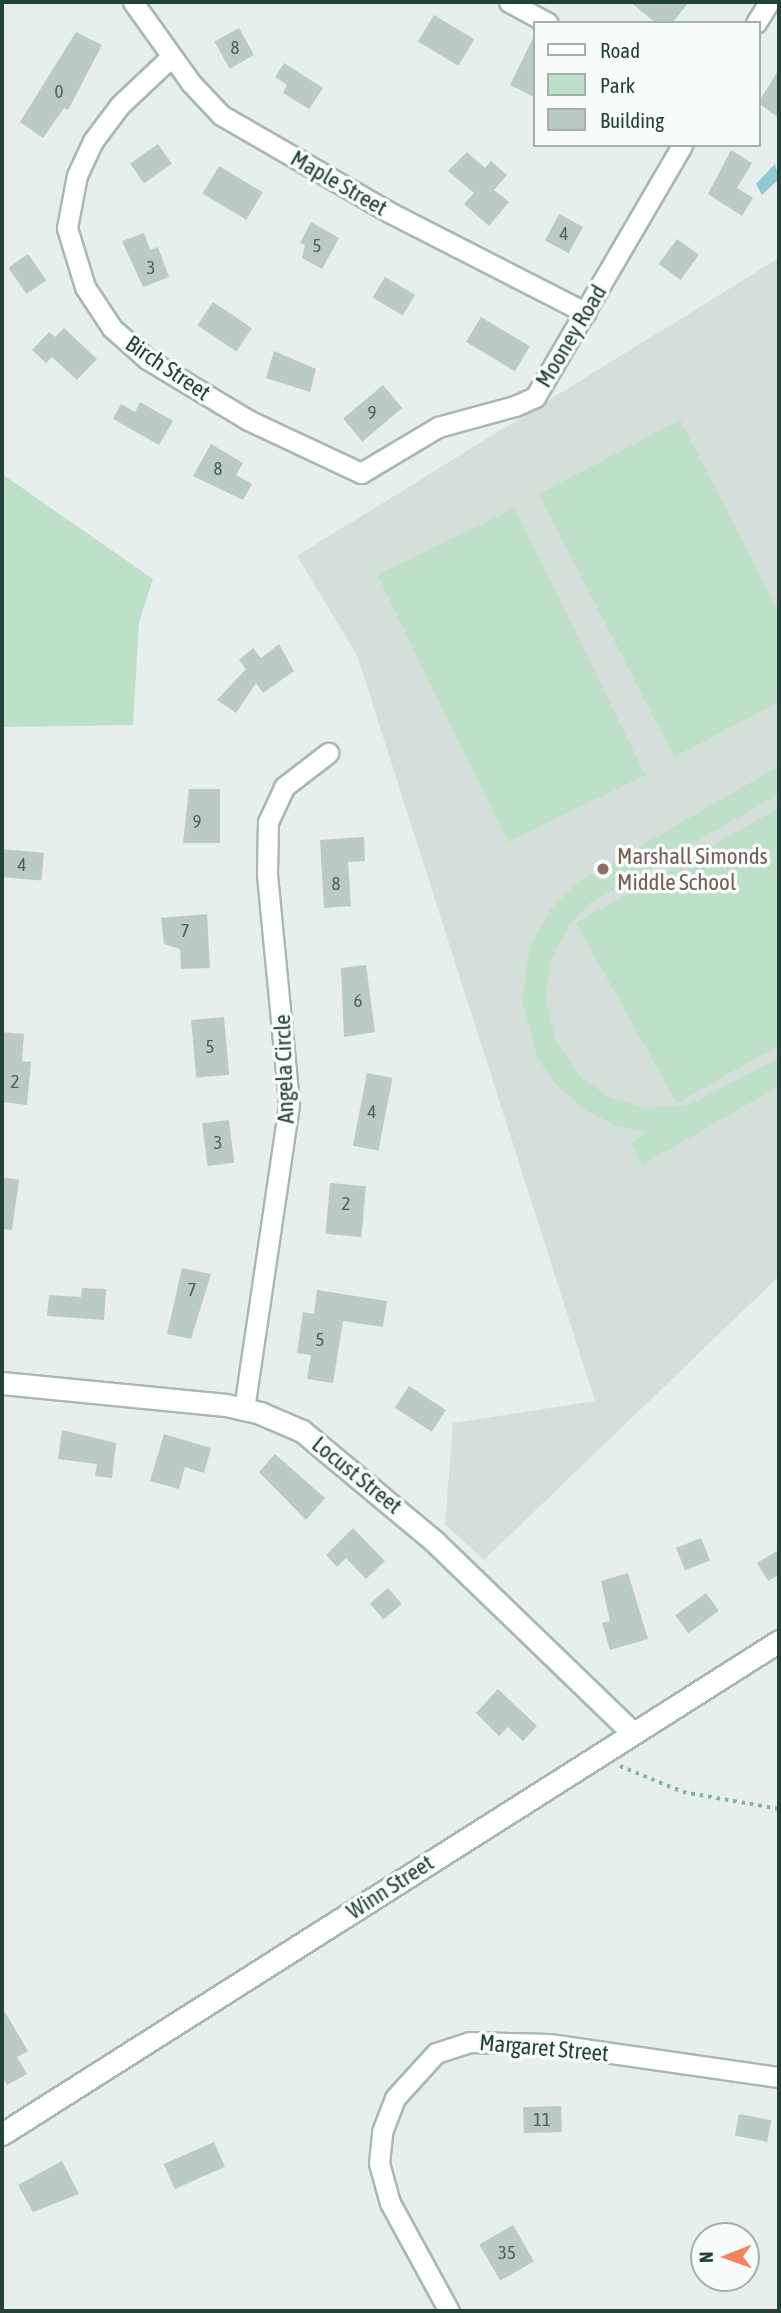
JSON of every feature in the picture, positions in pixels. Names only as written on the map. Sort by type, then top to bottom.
[{"type":"main road","name":"Locust Street","points":[[2,1383],[177,1398],[244,1409],[291,1426],[338,1457],[460,1564],[632,1732]]},
{"type":"main road","name":"Winn Street","points":[[2,2134],[779,1641]]},
{"type":"street","name":"Maple Street","points":[[133,2],[171,57],[210,104],[239,126],[474,258],[586,313]]},
{"type":"street","points":[[509,2],[544,21]]},
{"type":"street","points":[[757,21],[769,2]]},
{"type":"street","name":"Birch Street","points":[[171,57],[120,105],[77,175],[67,228],[85,287],[112,328],[147,359],[248,420],[361,473]]},
{"type":"street","name":"Mooney Road","points":[[361,473],[438,427],[515,407],[535,397],[681,147]]},
{"type":"street","name":"Angela Circle","points":[[244,1409],[289,1103],[266,837],[272,809],[284,787],[328,753]]},
{"type":"street","name":"Margaret Street","points":[[449,2311],[390,2203],[379,2163],[382,2132],[395,2098],[414,2071],[436,2053],[468,2042],[549,2044],[779,2077]]},
{"type":"path","points":[[597,1755],[683,1792],[779,1809]]},
{"type":"shaded area","name":"Marshall Simonds Middle School","points":[[779,258],[779,1276],[484,1560],[445,1524],[453,1423],[595,1401],[357,655],[297,556]]},
{"type":"green space","points":[[680,420],[779,612],[779,702],[674,757],[539,494]]},
{"type":"green space","points":[[2,474],[153,579],[139,622],[133,725],[2,727]]},
{"type":"green space","points":[[515,508],[645,775],[508,842],[377,575]]},
{"type":"green space","points":[[779,766],[779,794],[591,902],[570,924],[551,959],[546,998],[556,1042],[582,1078],[611,1098],[645,1108],[689,1105],[779,1058],[779,1086],[642,1165],[630,1143],[647,1132],[617,1126],[585,1110],[554,1083],[537,1057],[522,999],[530,946],[551,909],[577,883]]},
{"type":"green space","points":[[779,808],[779,1045],[677,1103],[576,923]]},
{"type":"water","points":[[775,164],[779,179],[762,195],[756,184]]},
{"type":"building","points":[[630,2],[689,2],[674,21],[654,21]]},
{"type":"building","points":[[434,15],[474,39],[458,66],[418,42]]},
{"type":"building","points":[[239,28],[254,55],[230,69],[215,42]]},
{"type":"building","points":[[76,32],[102,45],[68,110],[64,108],[43,138],[20,122]]},
{"type":"building","points":[[532,40],[532,96],[510,85]]},
{"type":"building","points":[[284,63],[323,88],[309,109],[283,93],[287,85],[275,77]]},
{"type":"building","points":[[779,69],[779,118],[760,104],[760,100]]},
{"type":"building","points":[[158,144],[172,164],[144,183],[130,164]]},
{"type":"building","points":[[731,150],[752,163],[737,188],[753,198],[742,216],[708,194]]},
{"type":"building","points":[[467,152],[485,168],[491,161],[507,175],[494,190],[509,202],[489,226],[464,204],[474,193],[448,171]]},
{"type":"building","points":[[219,166],[263,192],[246,220],[203,193]]},
{"type":"building","points":[[559,214],[583,227],[569,253],[545,240]]},
{"type":"building","points":[[311,222],[339,238],[322,269],[302,258],[305,245],[300,243]]},
{"type":"building","points":[[144,233],[150,250],[158,247],[169,277],[143,287],[122,241]]},
{"type":"building","points":[[677,239],[699,255],[681,280],[659,264]]},
{"type":"building","points":[[28,254],[46,280],[27,294],[8,268]]},
{"type":"building","points":[[385,277],[415,295],[403,316],[373,298]]},
{"type":"building","points":[[213,302],[252,328],[236,351],[197,325]]},
{"type":"building","points":[[481,317],[530,346],[515,371],[466,342]]},
{"type":"building","points":[[64,328],[97,359],[77,380],[52,357],[46,363],[32,350],[49,332],[55,337]]},
{"type":"building","points":[[274,351],[316,369],[310,392],[266,378]]},
{"type":"building","points":[[383,385],[402,408],[362,441],[343,418]]},
{"type":"building","points":[[140,402],[173,421],[159,445],[113,419],[121,404],[135,412]]},
{"type":"building","points":[[211,444],[243,463],[236,475],[252,484],[243,500],[193,476]]},
{"type":"building","points":[[279,644],[294,671],[263,693],[256,683],[236,713],[217,700],[246,669],[239,660],[253,648],[261,658]]},
{"type":"building","points":[[189,789],[220,789],[220,843],[183,843]]},
{"type":"building","points":[[364,837],[365,861],[348,862],[351,906],[324,908],[320,840]]},
{"type":"building","points":[[2,849],[44,853],[41,881],[2,877]]},
{"type":"building","points":[[207,914],[210,968],[181,969],[180,949],[164,944],[161,918]]},
{"type":"building","points":[[366,965],[375,1032],[344,1037],[341,968]]},
{"type":"building","points":[[224,1017],[229,1075],[196,1078],[191,1020]]},
{"type":"building","points":[[2,1032],[24,1034],[22,1061],[31,1062],[27,1105],[2,1102]]},
{"type":"building","points":[[367,1073],[393,1078],[378,1151],[353,1146]]},
{"type":"building","points":[[229,1120],[234,1163],[207,1166],[202,1123]]},
{"type":"building","points":[[2,1177],[19,1180],[12,1230],[2,1229]]},
{"type":"building","points":[[330,1183],[366,1186],[361,1237],[326,1234]]},
{"type":"building","points":[[182,1268],[211,1274],[191,1339],[167,1334]]},
{"type":"building","points":[[82,1288],[106,1289],[104,1320],[47,1316],[49,1295],[81,1297]]},
{"type":"building","points":[[317,1290],[387,1301],[383,1327],[343,1321],[333,1383],[307,1379],[311,1355],[297,1353],[303,1312],[314,1314]]},
{"type":"building","points":[[409,1386],[446,1410],[432,1432],[395,1408]]},
{"type":"building","points":[[62,1430],[116,1443],[112,1478],[95,1476],[97,1464],[58,1459]]},
{"type":"building","points":[[164,1434],[211,1448],[204,1473],[185,1467],[179,1489],[150,1481]]},
{"type":"building","points":[[275,1454],[325,1498],[306,1520],[259,1472]]},
{"type":"building","points":[[353,1528],[385,1561],[366,1579],[346,1558],[337,1567],[326,1555]]},
{"type":"building","points":[[701,1538],[710,1560],[685,1570],[676,1548]]},
{"type":"building","points":[[779,1550],[779,1575],[768,1581],[757,1563]]},
{"type":"building","points":[[628,1573],[648,1639],[610,1650],[602,1623],[610,1621],[601,1581]]},
{"type":"building","points":[[388,1588],[402,1604],[384,1620],[370,1604]]},
{"type":"building","points":[[706,1593],[719,1611],[688,1633],[675,1615]]},
{"type":"building","points":[[498,1689],[537,1726],[523,1741],[508,1727],[499,1736],[476,1713]]},
{"type":"building","points":[[2,2007],[28,2051],[17,2057],[27,2074],[7,2085],[2,2076]]},
{"type":"building","points":[[561,2106],[562,2132],[524,2133],[523,2107]]},
{"type":"building","points":[[739,2114],[771,2120],[767,2142],[735,2136]]},
{"type":"building","points":[[214,2142],[225,2167],[175,2189],[164,2164]]},
{"type":"building","points":[[62,2161],[79,2194],[33,2212],[18,2185]]},
{"type":"building","points":[[513,2225],[534,2261],[500,2281],[479,2244]]},
{"type":"place","name":"Marshall Simonds Middle School","points":[[603,869]]}]
